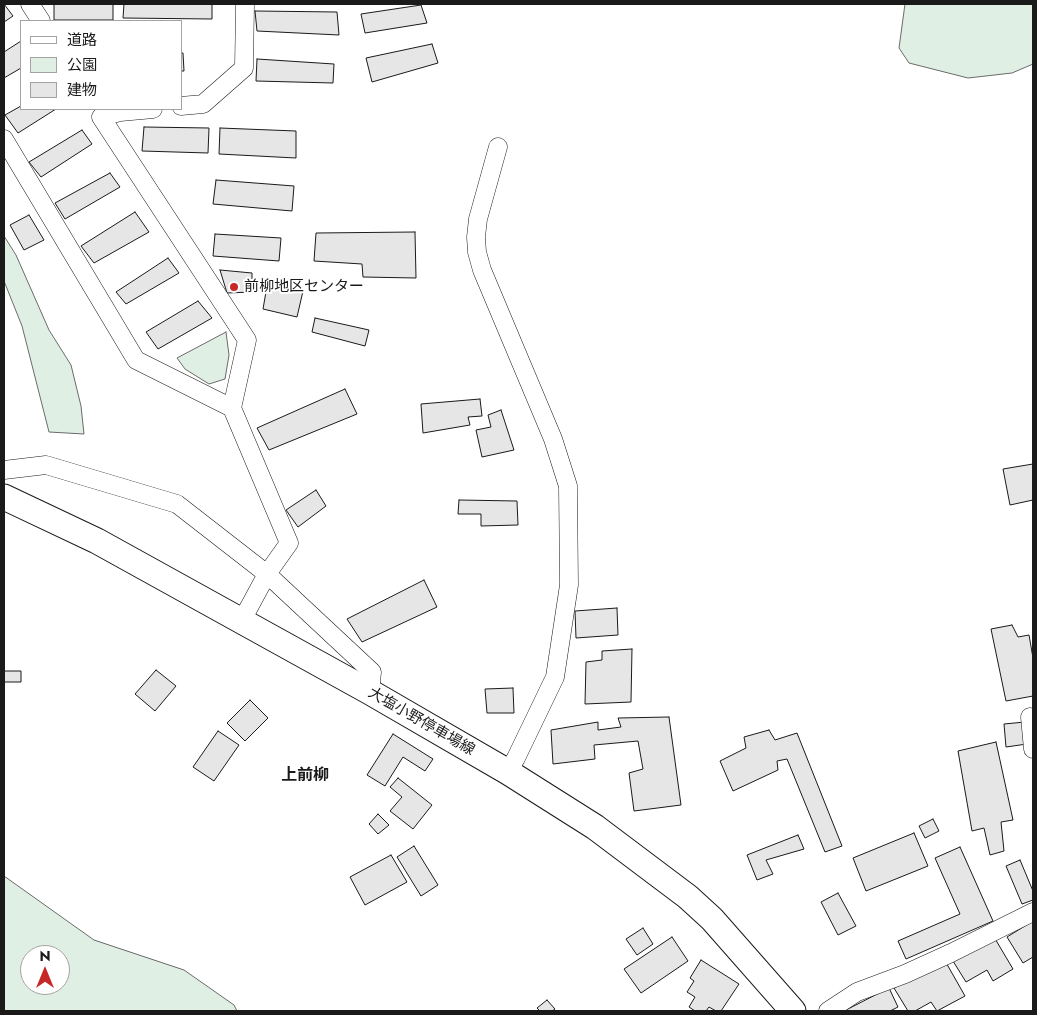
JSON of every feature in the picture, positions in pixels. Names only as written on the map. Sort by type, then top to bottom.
[{"type":"main road","name":"大塩小野停車場線","points":[[4,497],[97,541],[370,692],[508,772],[595,827],[688,897],[712,919],[793,1011]]},
{"type":"street","points":[[30,4],[40,20]]},
{"type":"street","points":[[182,106],[203,104],[244,68],[245,4]]},
{"type":"street","points":[[98,113],[142,110]]},
{"type":"street","points":[[98,113],[248,340],[232,408],[289,543],[267,574],[242,622]]},
{"type":"street","points":[[4,139],[136,360],[232,408]]},
{"type":"street","points":[[498,147],[478,219],[477,252],[482,270],[553,439],[568,486],[569,585],[555,677],[508,772]]},
{"type":"street","points":[[4,470],[46,465],[177,504],[267,574],[372,672],[370,692]]},
{"type":"street","points":[[1030,717],[1033,749]]},
{"type":"street","points":[[828,1011],[857,992],[905,974],[1033,912]]},
{"type":"green space","points":[[905,4],[1033,4],[1033,64],[1012,73],[968,78],[909,63],[899,48]]},
{"type":"green space","points":[[4,236],[16,255],[49,330],[71,365],[81,406],[84,434],[49,432],[22,326],[4,281]]},
{"type":"green space","points":[[226,332],[229,355],[225,379],[209,384],[185,369],[177,358]]},
{"type":"green space","points":[[4,876],[94,940],[184,970],[234,1005],[237,1011],[4,1011]]},
{"type":"building","points":[[4,4],[13,16],[4,22]]},
{"type":"building","points":[[54,4],[113,4],[113,20],[54,20]]},
{"type":"building","points":[[124,4],[212,4],[212,19],[123,18]]},
{"type":"building","points":[[421,5],[427,23],[365,33],[361,14]]},
{"type":"building","points":[[255,11],[337,12],[339,35],[257,31]]},
{"type":"building","points":[[20,42],[20,69],[4,78],[4,52]]},
{"type":"building","points":[[432,44],[438,63],[372,82],[366,58]]},
{"type":"building","points":[[182,53],[183,53],[184,71],[182,71]]},
{"type":"building","points":[[257,59],[334,64],[333,83],[256,81]]},
{"type":"building","points":[[20,107],[20,110],[54,110],[18,133],[5,115]]},
{"type":"building","points":[[144,127],[209,128],[208,153],[142,151]]},
{"type":"building","points":[[220,128],[296,131],[296,158],[219,154]]},
{"type":"building","points":[[82,130],[92,144],[41,177],[29,162]]},
{"type":"building","points":[[110,173],[120,187],[65,219],[55,203]]},
{"type":"building","points":[[216,180],[294,186],[292,211],[213,204]]},
{"type":"building","points":[[135,212],[149,232],[94,263],[81,246]]},
{"type":"building","points":[[29,215],[44,240],[24,250],[10,225]]},
{"type":"building","points":[[415,232],[416,278],[363,277],[362,264],[314,261],[316,233]]},
{"type":"building","points":[[215,234],[281,238],[279,261],[213,256]]},
{"type":"building","points":[[168,258],[179,273],[126,304],[116,292]]},
{"type":"building","points":[[220,270],[252,273],[252,292],[227,293]]},
{"type":"building","points":[[267,286],[303,291],[297,317],[263,309]]},
{"type":"building","points":[[198,301],[212,318],[158,349],[146,332]]},
{"type":"building","points":[[315,318],[369,330],[365,346],[312,332]]},
{"type":"building","points":[[345,389],[357,414],[269,450],[257,428]]},
{"type":"building","points":[[480,399],[482,416],[468,417],[470,425],[423,433],[421,404]]},
{"type":"building","points":[[501,410],[514,450],[482,457],[476,430],[491,427],[488,415]]},
{"type":"building","points":[[1033,464],[1033,500],[1010,505],[1003,469]]},
{"type":"building","points":[[316,490],[326,506],[298,527],[286,510]]},
{"type":"building","points":[[459,500],[517,501],[518,525],[481,526],[481,514],[458,514]]},
{"type":"building","points":[[424,580],[437,607],[362,642],[347,619]]},
{"type":"building","points":[[617,608],[618,635],[576,638],[575,611]]},
{"type":"building","points":[[1012,625],[1018,637],[1029,635],[1033,658],[1033,696],[1006,701],[991,629]]},
{"type":"building","points":[[632,649],[631,702],[585,704],[586,662],[602,660],[602,651]]},
{"type":"building","points":[[156,670],[176,686],[155,711],[135,694]]},
{"type":"building","points":[[4,671],[21,671],[21,682],[4,682]]},
{"type":"building","points":[[513,688],[514,713],[487,713],[485,689]]},
{"type":"building","points":[[250,700],[268,718],[245,741],[227,723]]},
{"type":"building","points":[[669,717],[681,805],[634,811],[629,773],[643,769],[638,741],[594,745],[595,759],[553,764],[551,730],[598,722],[598,730],[621,727],[618,718]]},
{"type":"building","points":[[1025,722],[1027,744],[1006,747],[1004,724]]},
{"type":"building","points":[[769,730],[775,740],[797,733],[842,846],[825,852],[787,759],[777,761],[778,770],[733,791],[720,761],[746,748],[744,737]]},
{"type":"building","points":[[218,731],[239,745],[214,781],[193,767]]},
{"type":"building","points":[[393,734],[433,759],[425,771],[403,757],[385,786],[367,775]]},
{"type":"building","points":[[996,742],[1013,820],[1001,822],[1004,851],[990,855],[984,828],[972,831],[958,751]]},
{"type":"building","points":[[398,778],[432,805],[413,829],[390,811],[402,797],[390,787]]},
{"type":"building","points":[[378,814],[389,825],[378,834],[369,824]]},
{"type":"building","points":[[933,819],[939,831],[925,838],[919,826]]},
{"type":"building","points":[[914,833],[928,866],[866,891],[853,858]]},
{"type":"building","points":[[798,835],[804,849],[766,860],[773,874],[757,880],[747,855]]},
{"type":"building","points":[[414,846],[438,885],[421,896],[397,857]]},
{"type":"building","points":[[960,847],[993,921],[906,959],[898,941],[960,914],[935,858]]},
{"type":"building","points":[[391,855],[407,882],[365,905],[350,877]]},
{"type":"building","points":[[1020,860],[1033,891],[1033,900],[1022,904],[1006,866]]},
{"type":"building","points":[[838,893],[856,926],[838,935],[821,902]]},
{"type":"building","points":[[1033,921],[1033,957],[1023,963],[1007,937]]},
{"type":"building","points":[[643,928],[653,944],[637,955],[626,939]]},
{"type":"building","points":[[672,937],[688,961],[641,993],[624,969]]},
{"type":"building","points":[[994,937],[1013,969],[993,981],[987,970],[966,982],[953,961]]},
{"type":"building","points":[[944,959],[965,996],[937,1011],[931,1002],[915,1011],[908,1011],[894,988]]},
{"type":"building","points":[[701,960],[739,984],[721,1011],[716,1011],[709,1007],[706,1011],[695,1011],[689,1007],[695,997],[687,992],[694,981],[690,978]]},
{"type":"building","points":[[889,988],[898,1007],[890,1011],[844,1011]]},
{"type":"building","points":[[547,1000],[555,1009],[552,1011],[540,1011],[537,1008]]},
{"type":"place","name":"前柳地区センター","points":[[234,287]]},
{"type":"district","name":"上前柳","points":[[305,776]]}]
